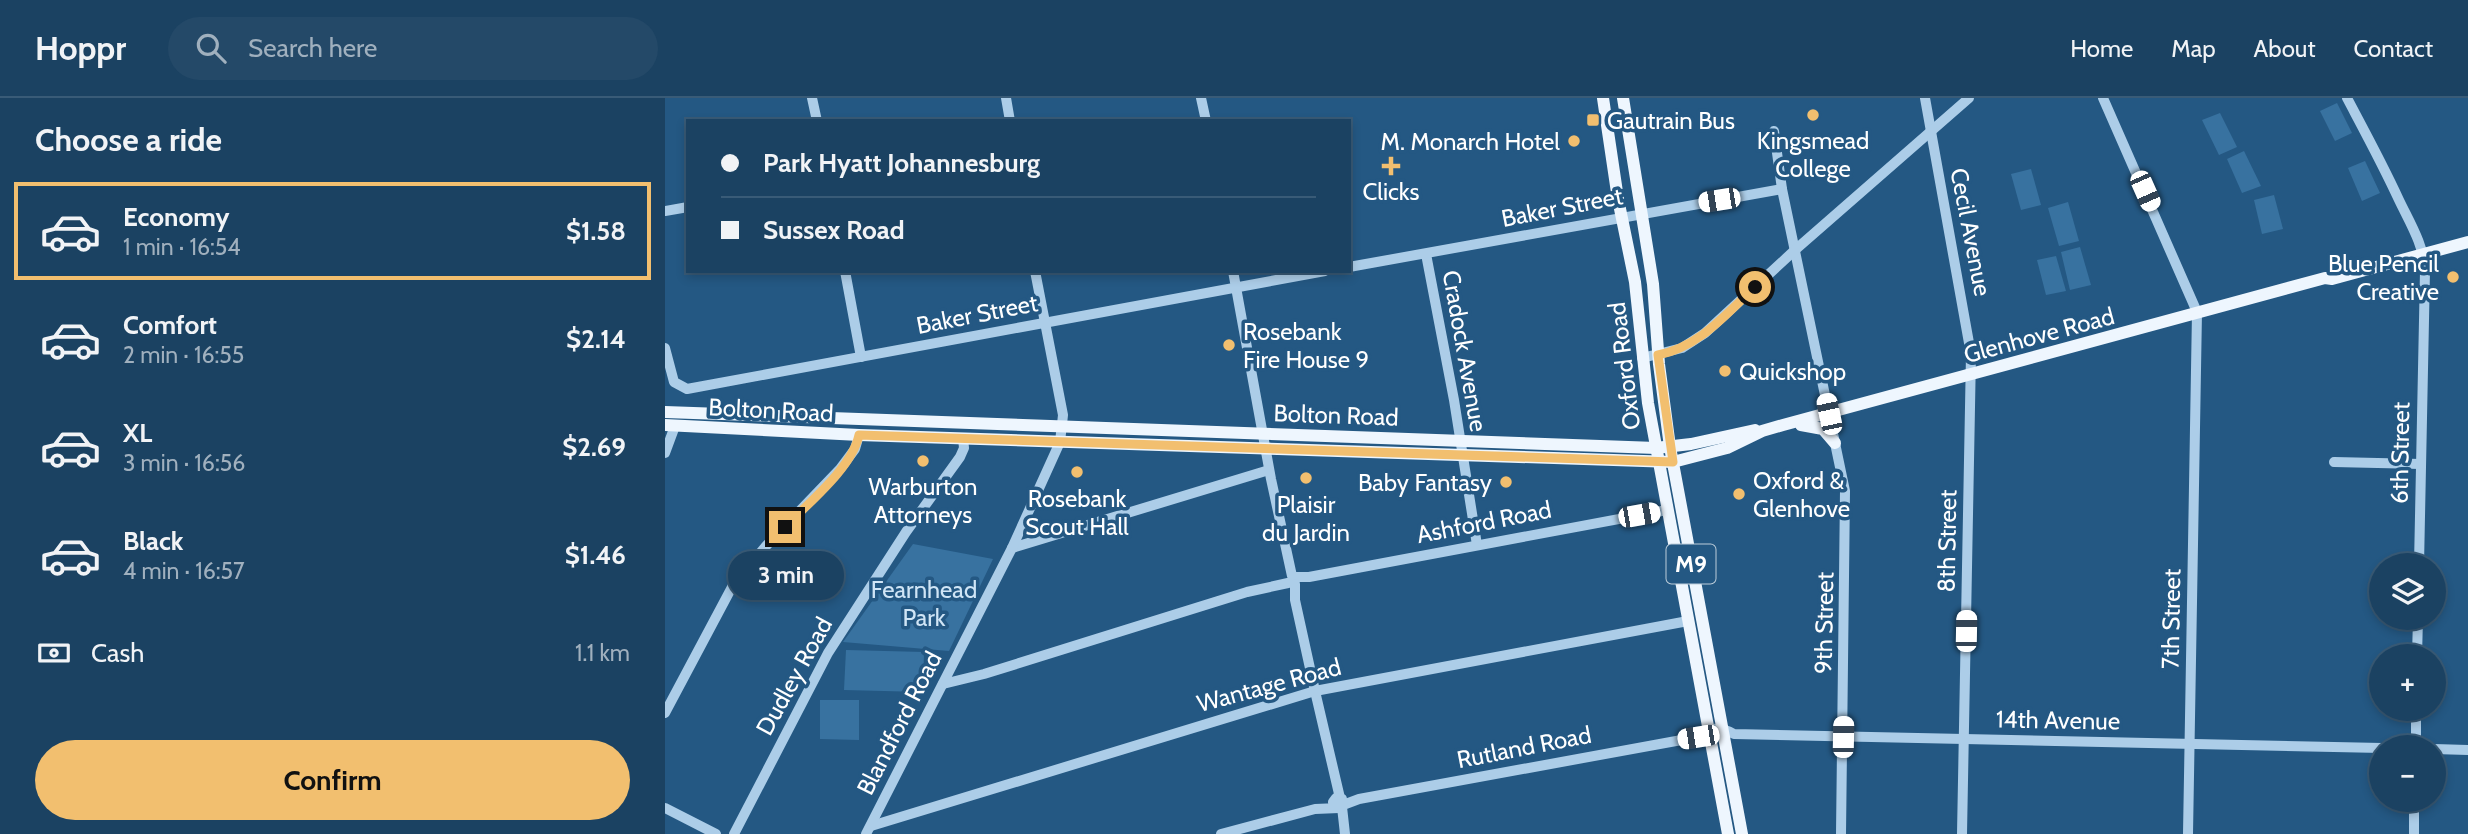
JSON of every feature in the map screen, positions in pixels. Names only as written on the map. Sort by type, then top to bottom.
[{"type":"main road","name":"Oxford Road","points":[[1603,98],[1635,282],[1642,358],[1656,448],[1666,462],[1727,734],[1742,834]]},
{"type":"main road","name":"Oxford Road","points":[[1623,98],[1653,284],[1658,355],[1670,447],[1666,462],[1667,510],[1688,621],[1705,736],[1728,834]]},
{"type":"main road","name":"Glenhove Road","points":[[2422,251],[2468,236]]},
{"type":"main road","name":"Glenhove Road","points":[[1666,462],[1727,447],[1783,425],[2325,278],[2330,273],[2468,242]]},
{"type":"main road","points":[[1664,400],[1682,440],[1713,440]]},
{"type":"main road","name":"Bolton Road","points":[[665,412],[1263,433],[1666,462]]},
{"type":"main road","points":[[1783,425],[1819,427],[1828,432],[1835,443]]},
{"type":"main road","name":"Bolton Road","points":[[670,426],[1266,448],[1670,447]]},
{"type":"main road","name":"Glenhove Road","points":[[1670,447],[1753,430],[1762,431]]},
{"type":"street","points":[[812,98],[817,119]]},
{"type":"street","points":[[1006,98],[1010,119]]},
{"type":"street","points":[[1201,98],[1206,119]]},
{"type":"street","name":"Cecil Avenue","points":[[1925,98],[1968,330],[1971,375]]},
{"type":"street","points":[[1642,358],[1682,348],[1705,333],[1794,250],[1969,98]]},
{"type":"street","points":[[2103,98],[2197,312]]},
{"type":"street","points":[[2347,98],[2422,251]]},
{"type":"street","name":"9th Street","points":[[1774,131],[1782,189],[1846,500],[1841,834]]},
{"type":"street","name":"Baker Street","points":[[1351,267],[1782,189]]},
{"type":"street","points":[[665,211],[686,207]]},
{"type":"street","name":"6th Street","points":[[2419,553],[2422,251]]},
{"type":"street","name":"Cradock Avenue","points":[[1426,254],[1477,545]]},
{"type":"street","points":[[845,273],[861,357]]},
{"type":"street","points":[[1035,273],[1063,415],[1063,427]]},
{"type":"street","points":[[1233,273],[1269,470],[1345,834]]},
{"type":"street","name":"Baker Street","points":[[665,348],[674,382],[687,389],[1313,273]]},
{"type":"street","name":"7th Street","points":[[2188,834],[2197,312]]},
{"type":"street","name":"8th Street","points":[[1962,834],[1971,375]]},
{"type":"street","points":[[665,453],[670,426]]},
{"type":"street","name":"Blandford Road","points":[[869,830],[1012,548],[1059,442],[1063,427]]},
{"type":"street","points":[[665,713],[732,587],[766,546],[840,469],[855,449],[859,435]]},
{"type":"street","name":"Dudley Road","points":[[734,834],[828,653],[906,532],[960,457],[964,448],[963,438]]},
{"type":"street","points":[[2334,462],[2421,464]]},
{"type":"street","points":[[1012,548],[1269,470]]},
{"type":"street","name":"Ashford Road","points":[[943,684],[1291,579],[1667,510]]},
{"type":"street","name":"Wantage Road","points":[[869,830],[1315,691],[1688,621]]},
{"type":"street","name":"14th Avenue","points":[[1727,734],[2369,748]]},
{"type":"street","name":"Rutland Road","points":[[1221,834],[1359,799],[1727,734]]},
{"type":"street","points":[[2446,749],[2468,750]]},
{"type":"street","points":[[665,808],[716,834]]},
{"type":"street","points":[[2414,812],[2414,834]]},
{"type":"green space","points":[[2337,103],[2352,133],[2335,141],[2320,111]]},
{"type":"green space","points":[[2220,113],[2237,147],[2219,155],[2202,120]]},
{"type":"green space","points":[[2244,151],[2261,186],[2242,193],[2227,159]]},
{"type":"green space","points":[[2365,161],[2380,193],[2362,201],[2348,168]]},
{"type":"green space","points":[[2031,169],[2041,205],[2021,210],[2011,174]]},
{"type":"green space","points":[[2274,195],[2283,229],[2262,234],[2254,200]]},
{"type":"green space","points":[[2068,202],[2079,241],[2059,246],[2048,208]]},
{"type":"green space","points":[[2080,247],[2091,285],[2070,290],[2061,252]]},
{"type":"green space","points":[[2056,256],[2066,291],[2046,295],[2037,260]]},
{"type":"green space","name":"Fearnhead Park","points":[[913,544],[993,559],[949,651],[843,642]]},
{"type":"green space","points":[[846,650],[924,652],[923,692],[844,690]]},
{"type":"green space","points":[[820,700],[859,700],[859,740],[820,739]]},
{"type":"place","name":"Kingsmead College","points":[[1813,115]]},
{"type":"place","name":"Gautrain Bus","points":[[1593,120]]},
{"type":"place","name":"M. Monarch Hotel","points":[[1574,141]]},
{"type":"place","name":"Clicks","points":[[1391,166]]},
{"type":"place","name":"Blue Pencil Creative","points":[[2453,277]]},
{"type":"place","name":"Rosebank Fire House 9","points":[[1229,345]]},
{"type":"place","name":"Quickshop","points":[[1725,371]]},
{"type":"place","name":"Warburton Attorneys","points":[[923,461]]},
{"type":"place","name":"Rosebank Scout Hall","points":[[1077,472]]},
{"type":"place","name":"Plaisir du Jardin","points":[[1306,478]]},
{"type":"place","name":"Baby Fantasy","points":[[1506,482]]},
{"type":"place","name":"Oxford & Glenhove","points":[[1739,494]]},
{"type":"route","points":[[785,527],[840,469],[855,449],[859,435],[1673,462],[1658,355],[1697,340],[1755,287]]}]
